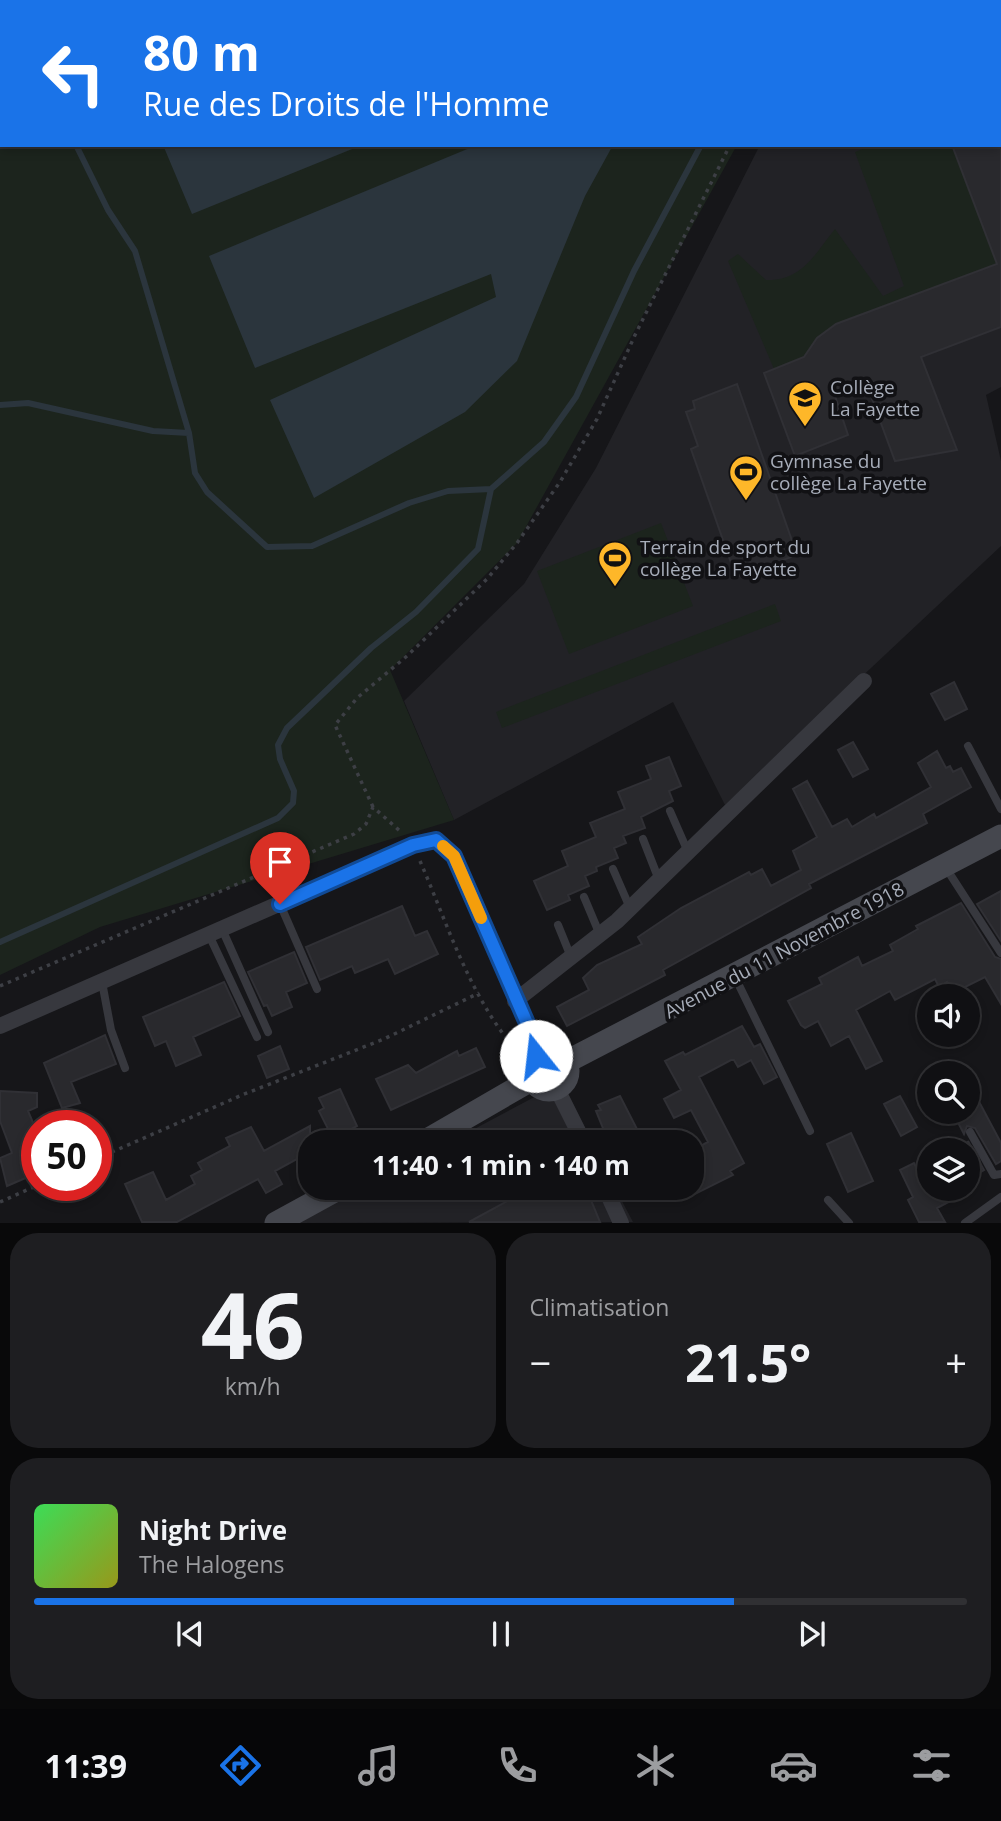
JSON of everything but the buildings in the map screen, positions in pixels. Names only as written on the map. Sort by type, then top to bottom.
[{"type":"main road","name":"Avenue du 11 Novembre 1918","points":[[566,1062],[1001,836]]},
{"type":"main road","points":[[441,1130],[534,1066],[558,1054],[566,1062],[568,1074],[557,1088],[545,1090],[534,1066]]},
{"type":"main road","points":[[276,1223],[318,1200]]},
{"type":"street","points":[[515,1001],[600,935],[630,908],[864,681]]},
{"type":"street","points":[[0,1026],[413,845],[436,840],[454,856],[515,1001],[534,1066]]},
{"type":"street","points":[[557,1088],[578,1130]]},
{"type":"street","points":[[610,1200],[621,1223]]},
{"type":"lane","points":[[968,746],[1001,809]]},
{"type":"lane","points":[[670,811],[688,852]]},
{"type":"lane","points":[[643,839],[659,880]]},
{"type":"lane","points":[[945,866],[1001,953]]},
{"type":"lane","points":[[613,869],[630,908]]},
{"type":"lane","points":[[584,897],[600,935]]},
{"type":"lane","points":[[280,904],[317,989]]},
{"type":"lane","points":[[558,926],[571,957]]},
{"type":"lane","points":[[216,932],[268,1032]]},
{"type":"lane","points":[[216,932],[257,1037]]},
{"type":"lane","points":[[734,976],[810,1131]]},
{"type":"lane","points":[[102,982],[111,1030],[125,1068]]},
{"type":"lane","points":[[970,1132],[995,1175],[1001,1174]]},
{"type":"lane","points":[[965,1223],[1001,1196]]},
{"type":"lane","points":[[828,1200],[849,1223]]},
{"type":"path","points":[[534,1066],[509,1043],[479,993],[413,845],[373,807],[335,725],[357,698],[407,656],[486,579],[517,543],[560,482],[597,419],[635,335],[729,147]]},
{"type":"path","points":[[0,986],[354,834],[366,824],[373,807]]},
{"type":"path","points":[[112,1152],[242,1095],[405,1030],[479,993]]},
{"type":"path","points":[[0,1202],[21,1193]]},
{"type":"shaded area","points":[[0,147],[736,147],[517,543],[390,670],[454,820],[100,927],[0,975]]},
{"type":"shaded area","points":[[164,147],[357,147],[192,214]]},
{"type":"shaded area","points":[[472,147],[612,147],[585,196],[517,361],[465,412],[314,498],[270,400],[496,297],[491,274],[255,368],[209,256]]},
{"type":"shaded area","name":"Collège La Fayette","points":[[759,147],[1001,147],[1001,387],[986,395],[1001,461],[1001,546],[725,805],[673,702],[454,820],[404,701],[524,584],[596,468]]},
{"type":"shaded area","points":[[868,147],[953,147],[997,264],[836,324],[817,338],[804,357],[774,369],[728,261],[738,254],[766,280],[778,279],[789,276],[806,265],[835,229],[883,296],[904,286],[855,152]]},
{"type":"shaded area","name":"Terrain de sport du collège La Fayette","points":[[661,523],[693,606],[569,654],[537,571]]},
{"type":"shaded area","points":[[775,604],[781,621],[502,728],[496,712]]},
{"type":"shaded area","points":[[559,1084],[583,1130],[472,1130]]},
{"type":"shaded area","points":[[340,1200],[621,1200],[633,1222],[297,1223]]},
{"type":"waterway","points":[[77,147],[108,210],[135,251],[189,433],[195,473],[207,492],[267,547],[312,546],[409,503],[448,491],[491,489]]},
{"type":"waterway","points":[[0,942],[278,818],[293,803],[294,791],[280,759],[278,745],[287,728],[371,648],[416,612],[478,549],[491,489],[544,442],[576,397],[634,271],[700,147]]},
{"type":"waterway","points":[[0,405],[28,403],[153,431],[189,433]]},
{"type":"slow traffic","points":[[443,846],[454,856],[481,918]]},
{"type":"place","name":"Collège La Fayette","points":[[805,428]]},
{"type":"place","name":"Gymnase du collège La Fayette","points":[[746,502]]},
{"type":"place","name":"Terrain de sport du collège La Fayette","points":[[615,588]]},
{"type":"route","points":[[280,904],[413,845],[436,840],[454,856],[515,1001],[540,1053],[536,1056]]}]
